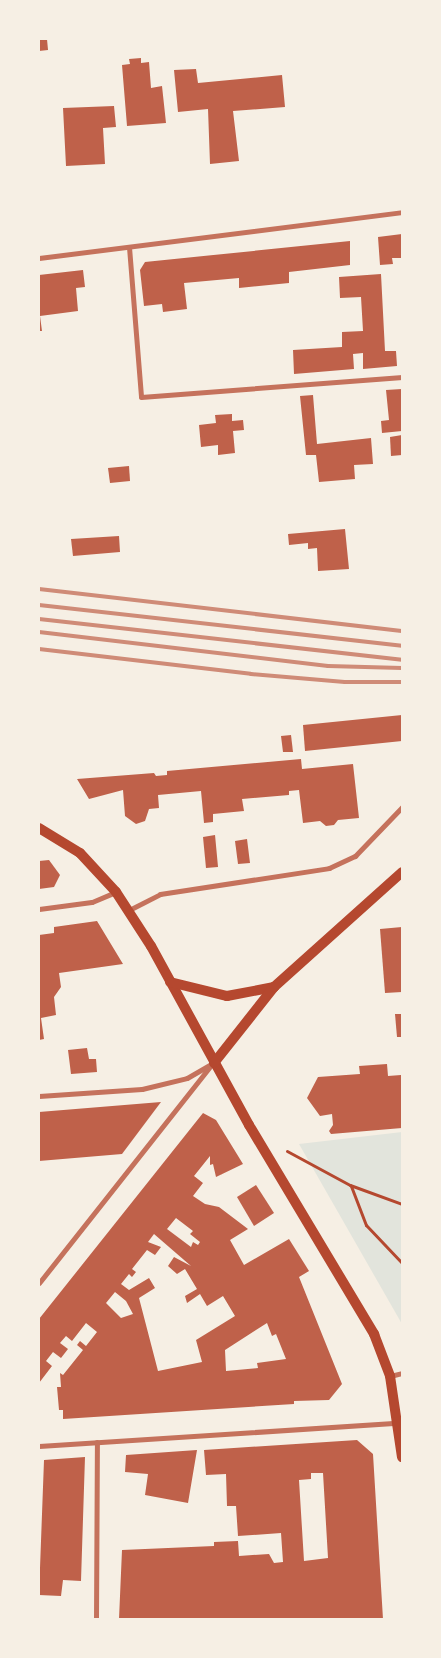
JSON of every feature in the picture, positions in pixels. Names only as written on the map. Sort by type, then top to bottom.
[{"type":"main road","points":[[39,828],[80,852],[116,892],[129,910],[214,1062],[374,1334],[390,1376],[402,1457]]},
{"type":"main road","points":[[214,1062],[274,987],[402,872]]},
{"type":"main road","points":[[170,982],[227,996],[274,987]]},
{"type":"street","points":[[39,258],[402,212]]},
{"type":"street","points":[[129,247],[141,397],[402,377]]},
{"type":"street","points":[[129,910],[160,894],[329,868],[355,856],[402,807]]},
{"type":"street","points":[[39,909],[92,902],[116,892]]},
{"type":"street","points":[[39,1096],[142,1089],[187,1078],[214,1062]]},
{"type":"street","points":[[39,1283],[214,1062]]},
{"type":"street","points":[[390,1376],[402,1373]]},
{"type":"street","points":[[39,1446],[398,1423]]},
{"type":"street","points":[[96,1619],[98,1442]]},
{"type":"path","points":[[300,1159],[350,1185],[402,1204]]},
{"type":"path","points":[[350,1185],[366,1225],[402,1263]]},
{"type":"shaded area","points":[[402,1132],[402,1324],[299,1144]]},
{"type":"building","points":[[39,39],[47,39],[48,50],[39,51]]},
{"type":"building","points":[[141,58],[141,63],[149,62],[151,88],[162,86],[166,123],[127,126],[122,65],[130,64],[129,59]]},
{"type":"building","points":[[196,69],[198,83],[282,75],[285,107],[233,111],[239,161],[210,164],[208,109],[178,112],[174,70]]},
{"type":"building","points":[[114,106],[116,127],[103,128],[105,164],[66,166],[63,108]]},
{"type":"building","points":[[402,234],[402,258],[392,258],[393,264],[380,265],[378,237]]},
{"type":"building","points":[[350,241],[350,265],[289,272],[289,283],[239,288],[239,278],[184,283],[187,309],[163,312],[162,304],[144,306],[140,270],[145,262]]},
{"type":"building","points":[[83,270],[85,287],[76,288],[78,311],[40,316],[42,331],[39,331],[39,275]]},
{"type":"building","points":[[381,274],[385,351],[396,351],[397,366],[363,369],[363,353],[353,354],[354,369],[294,374],[293,350],[342,347],[342,332],[363,331],[361,297],[340,298],[339,277]]},
{"type":"building","points":[[402,389],[402,431],[382,433],[381,421],[389,420],[386,390]]},
{"type":"building","points":[[313,395],[317,444],[371,438],[373,464],[354,465],[355,479],[319,482],[316,455],[306,455],[300,396]]},
{"type":"building","points":[[232,414],[232,421],[243,420],[244,430],[233,431],[235,453],[218,455],[218,445],[201,447],[199,425],[216,423],[215,415]]},
{"type":"building","points":[[402,435],[402,455],[391,456],[390,437]]},
{"type":"building","points":[[129,466],[130,481],[110,483],[108,468]]},
{"type":"building","points":[[345,529],[349,569],[318,571],[317,548],[308,549],[308,543],[289,545],[288,534]]},
{"type":"building","points":[[119,536],[120,552],[73,556],[71,539]]},
{"type":"building","points":[[402,715],[402,741],[305,751],[303,725]]},
{"type":"building","points":[[291,735],[293,752],[283,752],[281,736]]},
{"type":"building","points":[[301,759],[302,769],[353,764],[359,818],[338,820],[334,825],[326,826],[320,821],[303,823],[299,790],[289,791],[289,795],[242,799],[244,811],[213,814],[213,822],[204,823],[201,791],[158,795],[159,808],[149,809],[145,821],[136,824],[125,816],[123,790],[89,799],[77,779],[154,773],[156,776],[167,775],[167,771]]},
{"type":"building","points":[[215,835],[218,867],[206,868],[203,837]]},
{"type":"building","points":[[247,839],[250,863],[238,864],[235,841]]},
{"type":"building","points":[[49,860],[60,875],[54,887],[39,889],[39,861]]},
{"type":"building","points":[[97,921],[123,964],[59,973],[61,987],[54,997],[56,1015],[41,1018],[44,1039],[39,1040],[39,935],[54,933],[54,927]]},
{"type":"building","points":[[402,927],[402,992],[385,993],[380,929]]},
{"type":"building","points":[[395,1014],[402,1014],[402,1037],[397,1037]]},
{"type":"building","points":[[87,1048],[89,1059],[96,1059],[97,1072],[71,1074],[68,1050]]},
{"type":"building","points":[[387,1064],[388,1076],[401,1075],[402,1128],[331,1134],[329,1131],[333,1125],[332,1114],[320,1116],[307,1098],[318,1077],[360,1074],[359,1066]]},
{"type":"building","points":[[161,1102],[122,1154],[39,1161],[39,1112]]},
{"type":"building","points":[[203,1113],[216,1120],[243,1164],[216,1177],[213,1164],[210,1165],[210,1156],[194,1176],[203,1183],[193,1196],[205,1204],[219,1207],[248,1229],[230,1240],[244,1265],[289,1239],[309,1271],[299,1277],[342,1384],[329,1400],[63,1419],[63,1410],[59,1410],[57,1387],[61,1387],[60,1373],[63,1375],[83,1350],[77,1345],[80,1341],[86,1346],[97,1332],[86,1323],[72,1341],[66,1336],[60,1343],[68,1349],[61,1358],[53,1352],[46,1361],[52,1366],[39,1383],[39,1319]],"holes":[[[176,1218],[193,1231],[190,1234],[200,1242],[198,1245],[193,1242],[191,1247],[167,1229]],[[154,1234],[191,1266],[174,1257],[168,1266],[177,1274],[185,1269],[197,1289],[185,1296],[187,1303],[200,1294],[207,1306],[223,1296],[235,1316],[196,1340],[202,1362],[158,1371],[139,1298],[155,1288],[149,1278],[129,1290],[121,1284],[129,1274],[132,1277],[136,1272],[132,1269],[147,1250],[155,1255],[161,1247],[148,1242]],[[115,1292],[126,1301],[133,1314],[121,1318],[106,1303]],[[267,1323],[272,1336],[276,1334],[286,1359],[257,1363],[258,1368],[226,1371],[225,1350]]]},
{"type":"building","points":[[256,1185],[274,1213],[254,1226],[237,1197]]},
{"type":"building","points":[[357,1440],[373,1454],[383,1619],[119,1619],[122,1550],[214,1546],[214,1542],[238,1541],[239,1556],[269,1554],[274,1563],[283,1562],[281,1533],[238,1536],[236,1506],[227,1506],[226,1474],[206,1475],[204,1450]],"holes":[[[311,1473],[323,1473],[328,1558],[304,1561],[299,1480],[311,1479]]]},
{"type":"building","points":[[197,1450],[188,1503],[145,1495],[148,1474],[125,1472],[126,1455]]},
{"type":"building","points":[[85,1457],[81,1581],[63,1580],[61,1596],[39,1595],[44,1460]]},
{"type":"railway","points":[[39,589],[402,631]]},
{"type":"railway","points":[[39,605],[402,646]]},
{"type":"railway","points":[[39,619],[402,660]]},
{"type":"railway","points":[[39,632],[328,666],[402,668]]},
{"type":"railway","points":[[39,649],[251,674],[345,682],[402,682]]}]
